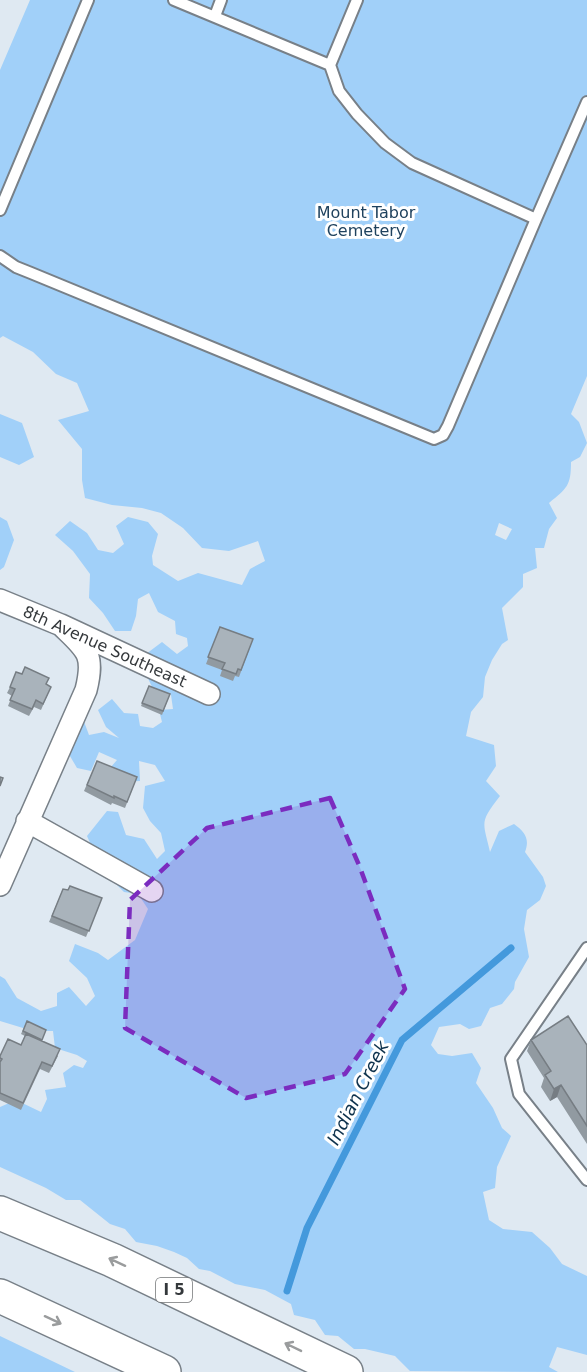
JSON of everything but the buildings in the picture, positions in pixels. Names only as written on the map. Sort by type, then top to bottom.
[{"type":"highway","name":"I 5","points":[[0,1213],[112,1260],[346,1372]]},
{"type":"highway","points":[[0,1296],[164,1372]]},
{"type":"street","name":"8th Avenue Southeast","points":[[0,600],[61,625],[209,694]]},
{"type":"street","points":[[0,885],[86,690],[90,675],[90,660],[83,646],[61,625]]},
{"type":"street","points":[[27,820],[152,891]]},
{"type":"lane","points":[[0,210],[88,0]]},
{"type":"lane","points":[[174,0],[330,65]]},
{"type":"lane","points":[[214,16],[221,0]]},
{"type":"lane","points":[[357,0],[330,65],[339,91],[357,114],[385,143],[412,163],[536,219]]},
{"type":"lane","points":[[0,256],[16,267],[434,439],[443,435],[448,426],[587,102]]},
{"type":"lane","points":[[587,948],[511,1059],[519,1094],[587,1180]]},
{"type":"highlighted area","points":[[330,798],[359,865],[405,989],[345,1074],[246,1098],[125,1028],[130,900],[207,828]]},
{"type":"green space","name":"Mount Tabor Cemetery","points":[[30,0],[587,0],[587,376],[571,414],[579,422],[587,443],[580,457],[571,462],[567,486],[549,503],[557,518],[549,529],[544,548],[535,548],[537,568],[523,574],[523,587],[502,608],[508,640],[502,644],[492,660],[485,677],[483,697],[471,712],[466,736],[494,745],[496,766],[486,781],[500,796],[484,822],[490,852],[499,831],[514,824],[526,836],[525,852],[543,877],[546,886],[540,900],[527,910],[524,929],[529,957],[515,982],[514,989],[502,1004],[490,1008],[481,1026],[469,1029],[460,1024],[439,1027],[431,1045],[438,1054],[452,1056],[472,1053],[481,1068],[476,1083],[493,1108],[502,1128],[511,1136],[497,1167],[495,1188],[483,1192],[489,1220],[503,1229],[532,1232],[550,1248],[562,1264],[587,1276],[587,1355],[557,1347],[549,1367],[558,1372],[410,1371],[395,1356],[365,1349],[354,1349],[338,1336],[325,1335],[315,1320],[294,1315],[291,1304],[265,1290],[235,1284],[210,1271],[199,1269],[187,1258],[174,1252],[136,1242],[125,1229],[110,1224],[80,1200],[66,1200],[0,1167],[0,1107],[16,1100],[41,1112],[47,1099],[45,1090],[66,1087],[63,1073],[74,1065],[83,1068],[87,1061],[55,1048],[53,1031],[33,1031],[0,1021],[0,976],[5,979],[17,998],[41,1011],[57,1006],[57,993],[69,987],[86,1006],[95,996],[87,978],[69,961],[75,944],[98,953],[108,960],[135,940],[148,909],[138,894],[124,892],[115,883],[116,858],[97,865],[87,836],[107,811],[118,812],[126,835],[144,839],[157,859],[165,851],[161,833],[150,821],[143,808],[145,786],[165,781],[155,765],[139,761],[140,781],[121,782],[110,768],[117,760],[99,752],[91,771],[77,768],[57,734],[83,719],[89,735],[104,732],[119,738],[106,727],[98,710],[112,699],[124,713],[138,714],[140,726],[153,728],[162,722],[159,710],[173,709],[171,695],[152,687],[145,672],[146,654],[162,642],[177,654],[188,646],[187,638],[176,634],[175,621],[158,612],[149,593],[138,599],[131,631],[115,631],[89,598],[90,574],[73,551],[55,535],[70,521],[87,533],[98,550],[113,553],[124,544],[116,526],[128,517],[148,522],[158,534],[152,556],[153,565],[178,581],[198,573],[242,585],[250,569],[265,561],[258,541],[229,551],[202,548],[183,528],[161,513],[85,498],[82,480],[82,449],[58,420],[89,411],[77,383],[56,374],[33,352],[3,336],[0,338],[0,70]],"holes":[[[499,523],[512,529],[506,540],[495,535]]]},
{"type":"green space","points":[[0,414],[22,423],[34,457],[19,465],[0,457]]},
{"type":"green space","points":[[0,517],[7,521],[14,540],[4,567],[0,570]]},
{"type":"green space","points":[[0,1336],[75,1372],[0,1372]]},
{"type":"waterway","name":"Indian Creek","points":[[287,1291],[307,1228],[402,1040],[511,948]]}]
